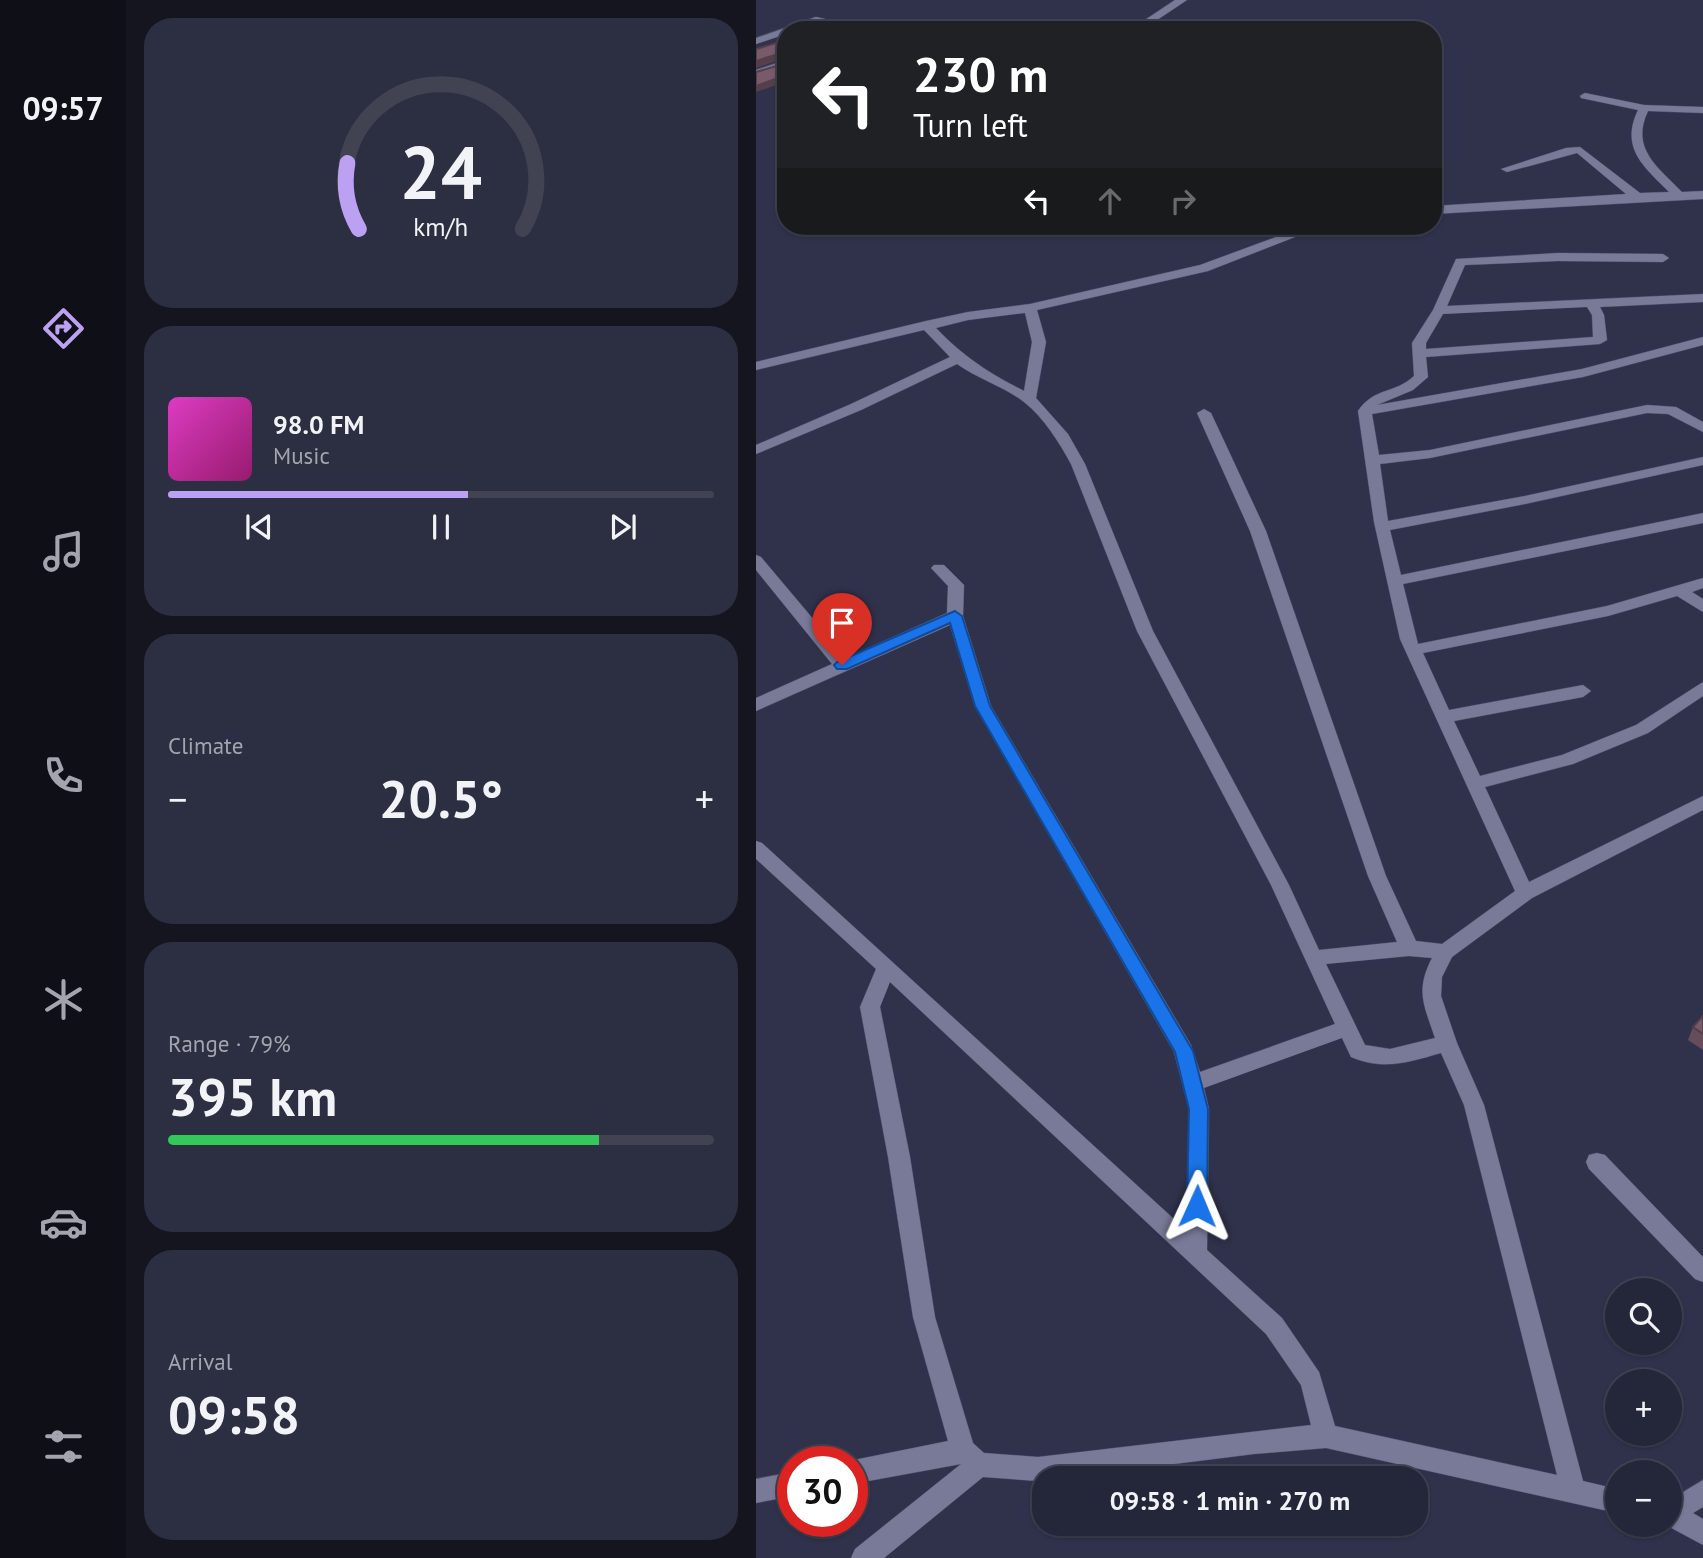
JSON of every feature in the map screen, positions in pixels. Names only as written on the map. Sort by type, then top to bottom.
[{"type":"street","points":[[1149,21],[1182,0]]},
{"type":"street","points":[[814,21],[820,19]]},
{"type":"street","points":[[756,41],[777,34]]},
{"type":"street","points":[[756,73],[777,66]]},
{"type":"street","points":[[1585,96],[1644,108],[1703,110]]},
{"type":"street","points":[[1644,108],[1636,124],[1638,148],[1679,195]]},
{"type":"street","points":[[1507,169],[1570,150],[1580,150],[1637,197]]},
{"type":"street","points":[[1442,210],[1522,208],[1637,197],[1703,195]]},
{"type":"street","points":[[756,366],[926,325],[998,310],[1030,308],[1204,268],[1293,235]]},
{"type":"street","points":[[1525,893],[1413,650],[1382,527],[1366,411],[1370,402],[1383,394],[1415,385],[1421,377],[1419,343],[1439,310],[1460,262],[1558,257],[1663,258]]},
{"type":"street","points":[[1439,310],[1703,298]]},
{"type":"street","points":[[1420,353],[1600,340],[1598,315],[1591,302]]},
{"type":"street","points":[[1029,399],[1039,342],[1030,308]]},
{"type":"street","points":[[926,325],[958,358],[980,374],[1029,399],[1063,437],[1078,464],[1145,631],[1280,885],[1358,1051],[1368,1057],[1383,1058],[1447,1043]]},
{"type":"street","points":[[1366,411],[1583,373],[1703,341]]},
{"type":"street","points":[[756,450],[856,407],[958,358]]},
{"type":"street","points":[[1372,460],[1430,454],[1647,409],[1671,410],[1703,428]]},
{"type":"street","points":[[1204,413],[1258,531],[1377,876],[1409,948]]},
{"type":"street","points":[[1382,527],[1525,500],[1703,461]]},
{"type":"street","points":[[1395,582],[1703,518]]},
{"type":"street","points":[[756,560],[842,665]]},
{"type":"street","points":[[939,568],[956,586],[955,616],[983,706],[1184,1051],[1199,1109],[1196,1254]]},
{"type":"street","points":[[1413,650],[1608,611],[1703,583]]},
{"type":"street","points":[[1679,590],[1703,607]]},
{"type":"street","points":[[756,705],[955,616]]},
{"type":"street","points":[[1473,784],[1567,760],[1642,729],[1703,688]]},
{"type":"street","points":[[1443,717],[1583,691]]},
{"type":"street","points":[[1573,1490],[1474,1105],[1447,1043],[1431,996],[1432,977],[1446,952],[1525,893],[1703,802]]},
{"type":"street","points":[[756,848],[1274,1326],[1311,1380],[1326,1436]]},
{"type":"street","points":[[1313,958],[1409,948],[1446,952]]},
{"type":"street","points":[[887,967],[870,1007],[899,1157],[924,1317],[971,1458]]},
{"type":"street","points":[[1194,1083],[1346,1028]]},
{"type":"street","points":[[1597,1161],[1703,1272]]},
{"type":"street","points":[[868,1470],[971,1458],[1038,1469],[1254,1442],[1326,1436],[1605,1498]]},
{"type":"street","points":[[864,1558],[971,1458]]},
{"type":"street","points":[[756,1491],[777,1487]]},
{"type":"street","points":[[1682,1506],[1703,1492]]},
{"type":"street","points":[[1682,1521],[1703,1533]]},
{"type":"building","points":[[777,43],[777,54],[756,61],[756,49]]},
{"type":"building","points":[[777,66],[777,78],[756,86],[756,72]]},
{"type":"building","points":[[1703,1016],[1703,1034],[1693,1027]]},
{"type":"route","points":[[842,665],[955,616],[983,706],[1184,1051],[1199,1109],[1197,1206]]}]
